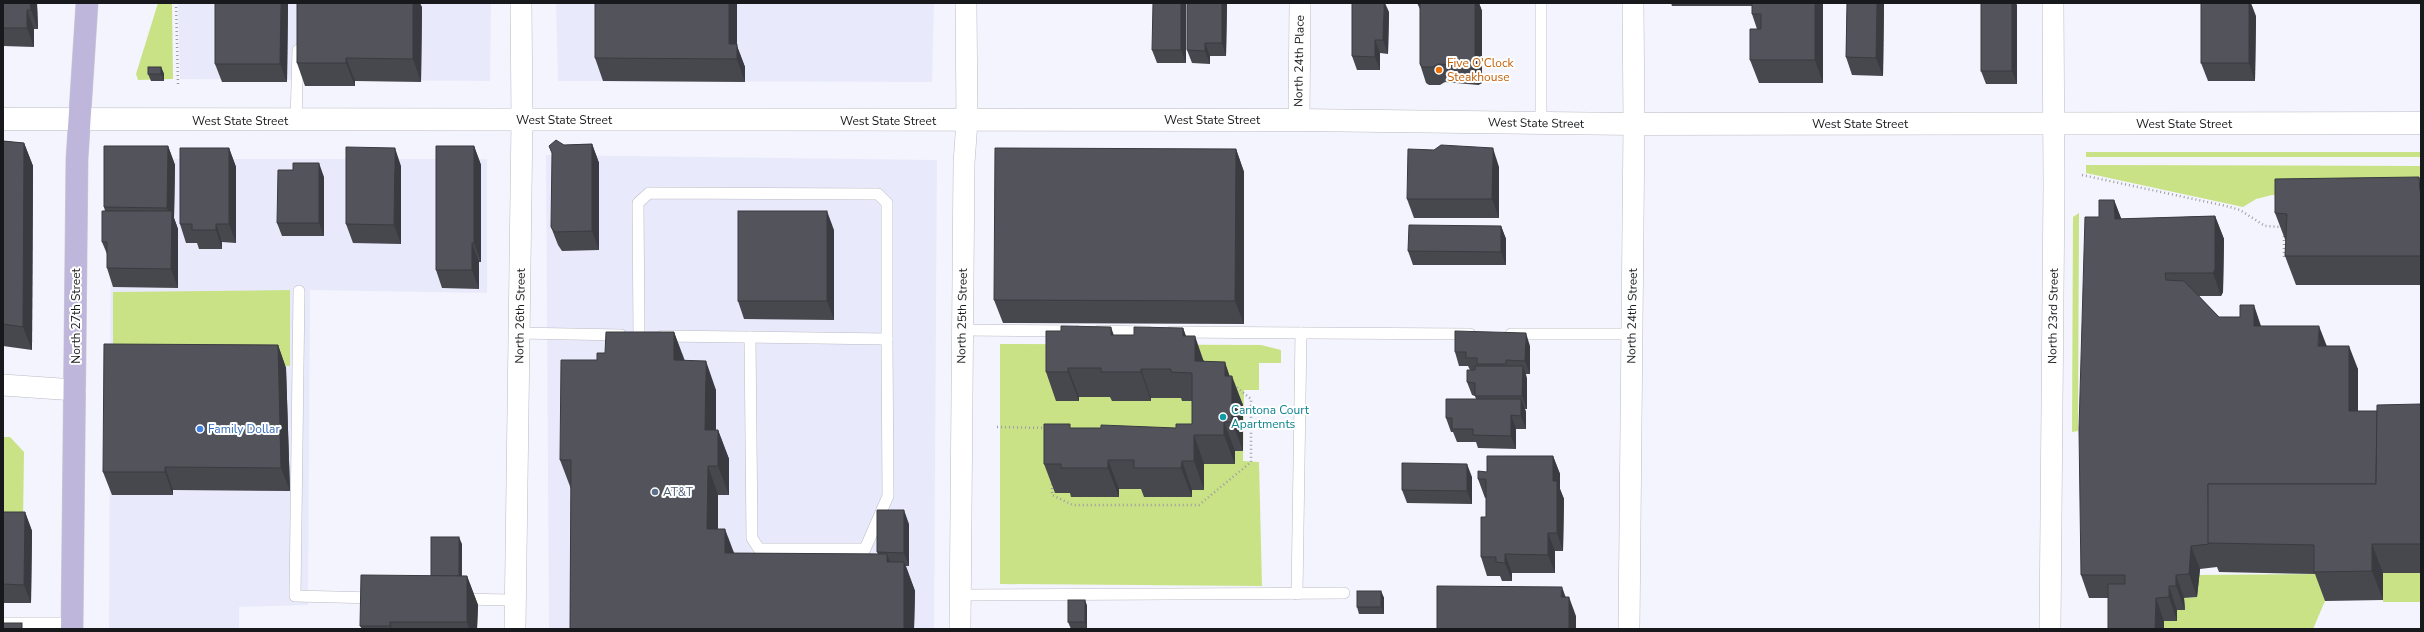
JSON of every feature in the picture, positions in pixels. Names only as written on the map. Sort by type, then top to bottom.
[{"type":"main road","name":"North 27th Street","points":[[72,626],[77,159],[87,3]]},
{"type":"street","name":"North 26th Street","points":[[516,629],[522,120],[521,3]]},
{"type":"street","name":"North 25th Street","points":[[960,629],[964,163],[967,121],[966,3]]},
{"type":"street","name":"North 24th Place","points":[[1299,120],[1300,3]]},
{"type":"street","name":"North 24th Street","points":[[1628,629],[1634,124],[1633,3]]},
{"type":"street","name":"North 23rd Street","points":[[2050,629],[2053,3]]},
{"type":"street","name":"West State Street","points":[[3,120],[1299,120],[1634,124],[2421,123]]},
{"type":"street","points":[[3,385],[75,390]]},
{"type":"lane","points":[[1541,3],[1541,123]]},
{"type":"lane","points":[[296,121],[298,41]]},
{"type":"lane","points":[[639,335],[638,203],[649,193],[878,194],[887,203],[888,496],[865,549],[759,549],[752,538],[750,337]]},
{"type":"lane","points":[[299,291],[295,596],[389,598]]},
{"type":"lane","points":[[962,330],[1483,334]]},
{"type":"lane","points":[[519,333],[887,339]]},
{"type":"lane","points":[[1297,594],[1301,333]]},
{"type":"lane","points":[[1499,334],[1632,334]]},
{"type":"lane","points":[[960,595],[1344,593]]},
{"type":"lane","points":[[452,599],[516,600]]},
{"type":"lane","points":[[3,623],[72,626]]},
{"type":"path","points":[[176,3],[178,84]]},
{"type":"path","points":[[2082,175],[2226,206],[2240,210],[2265,226],[2284,227]]},
{"type":"path","points":[[2284,220],[2284,259]]},
{"type":"path","points":[[1052,480],[1052,495],[1073,505],[1199,505],[1251,462],[1251,399],[1234,385]]},
{"type":"path","points":[[997,427],[1053,428]]},
{"type":"shaded area","points":[[178,3],[491,3],[490,81],[180,79]]},
{"type":"shaded area","points":[[556,3],[934,3],[932,82],[558,81]]},
{"type":"shaded area","points":[[546,155],[937,160],[934,629],[549,629]]},
{"type":"shaded area","points":[[111,159],[487,159],[487,293],[310,290],[308,605],[239,607],[239,629],[109,629]]},
{"type":"green space","points":[[158,3],[172,3],[173,79],[138,80],[136,74]]},
{"type":"green space","points":[[2086,152],[2421,152],[2421,157],[2086,157]]},
{"type":"green space","points":[[2086,165],[2421,166],[2421,200],[2272,195],[2256,199],[2243,207],[2086,173]]},
{"type":"green space","points":[[2079,213],[2078,431],[2072,432],[2073,217]]},
{"type":"green space","points":[[290,290],[290,366],[113,361],[113,292]]},
{"type":"green space","points":[[1000,344],[1261,345],[1281,350],[1281,363],[1259,363],[1259,390],[1244,390],[1243,461],[1259,462],[1262,586],[1000,584]]},
{"type":"green space","points":[[3,437],[10,437],[24,452],[23,523],[3,523]]},
{"type":"green space","points":[[2383,573],[2421,573],[2421,602],[2383,602]]},
{"type":"green space","points":[[2325,574],[2325,601],[2313,629],[2164,629],[2164,621],[2177,620],[2177,610],[2185,609],[2184,598],[2197,597],[2199,575]]},
{"type":"building","points":[[3,3],[30,3],[31,10],[27,10],[27,28],[3,28]]},
{"type":"building","points":[[215,3],[281,3],[280,64],[215,64]]},
{"type":"building","points":[[297,3],[413,3],[413,59],[346,58],[346,63],[297,63]]},
{"type":"building","points":[[595,3],[729,3],[729,44],[737,44],[737,59],[595,58]]},
{"type":"building","points":[[1153,3],[1181,3],[1181,50],[1152,50]]},
{"type":"building","points":[[1187,3],[1222,3],[1222,43],[1205,43],[1205,51],[1187,50]]},
{"type":"building","points":[[1352,3],[1384,3],[1383,40],[1375,40],[1375,57],[1352,56]]},
{"type":"building","points":[[1420,3],[1475,3],[1475,64],[1471,66],[1438,64],[1433,67],[1422,67],[1420,64]]},
{"type":"building","points":[[1752,3],[1815,3],[1815,60],[1750,60],[1750,29],[1761,29],[1761,14],[1752,14]]},
{"type":"building","points":[[1847,3],[1877,3],[1876,58],[1846,57]]},
{"type":"building","points":[[1981,3],[2012,3],[2012,71],[1981,71]]},
{"type":"building","points":[[2201,3],[2249,3],[2249,63],[2201,63]]},
{"type":"building","points":[[148,67],[161,67],[161,74],[148,74]]},
{"type":"building","points":[[556,140],[564,145],[592,144],[592,231],[555,232],[551,227],[552,153],[549,146]]},
{"type":"building","points":[[3,141],[24,143],[23,327],[3,324]]},
{"type":"building","points":[[1441,145],[1493,148],[1492,199],[1407,199],[1408,149],[1434,150]]},
{"type":"building","points":[[104,146],[168,146],[167,208],[104,207]]},
{"type":"building","points":[[436,146],[474,146],[474,243],[472,243],[472,270],[436,270]]},
{"type":"building","points":[[346,147],[395,148],[394,225],[346,224]]},
{"type":"building","points":[[180,148],[229,148],[229,224],[216,224],[216,230],[192,230],[192,224],[180,224]]},
{"type":"building","points":[[995,148],[1236,149],[1235,301],[994,300]]},
{"type":"building","points":[[293,163],[319,163],[319,223],[277,223],[278,170],[293,170]]},
{"type":"building","points":[[2419,177],[2421,191],[2421,256],[2285,256],[2287,214],[2275,213],[2275,179]]},
{"type":"building","points":[[2099,200],[2114,200],[2115,219],[2215,216],[2215,269],[2213,273],[2165,273],[2166,280],[2184,281],[2219,317],[2240,317],[2240,305],[2254,305],[2254,326],[2319,326],[2318,346],[2349,346],[2349,411],[2377,411],[2376,484],[2208,484],[2209,544],[2191,546],[2189,574],[2176,575],[2176,586],[2169,586],[2169,597],[2156,598],[2155,629],[2108,629],[2108,584],[2125,584],[2125,575],[2081,575],[2079,429],[2085,217],[2099,217]]},
{"type":"building","points":[[102,211],[172,211],[171,269],[107,268],[107,242],[102,242]]},
{"type":"building","points":[[738,211],[827,211],[827,301],[738,301]]},
{"type":"building","points":[[1409,225],[1501,226],[1501,252],[1408,251]]},
{"type":"building","points":[[1061,326],[1111,327],[1111,335],[1134,335],[1134,327],[1183,328],[1183,336],[1195,336],[1195,361],[1225,362],[1225,376],[1232,376],[1232,422],[1224,422],[1224,435],[1194,435],[1194,461],[1182,461],[1181,468],[1134,468],[1134,460],[1108,460],[1108,468],[1061,468],[1061,464],[1044,464],[1044,424],[1070,424],[1070,428],[1101,428],[1101,425],[1176,428],[1176,424],[1192,424],[1192,373],[1171,372],[1171,369],[1141,369],[1141,372],[1101,372],[1101,368],[1068,368],[1068,372],[1046,372],[1046,331],[1061,331]]},
{"type":"building","points":[[1455,331],[1526,333],[1525,361],[1506,360],[1506,364],[1477,364],[1477,358],[1466,358],[1466,352],[1455,352]]},
{"type":"building","name":"AT&T","points":[[606,332],[674,332],[674,360],[706,361],[705,430],[718,430],[718,466],[708,466],[707,529],[725,529],[725,553],[887,554],[887,562],[904,562],[904,629],[570,629],[571,460],[560,460],[561,360],[597,360],[597,353],[605,353]]},
{"type":"building","name":"Family Dollar","points":[[104,344],[278,345],[281,468],[165,467],[165,472],[103,472]]},
{"type":"building","points":[[1475,366],[1523,366],[1522,396],[1475,396],[1475,383],[1467,382],[1467,370],[1475,370]]},
{"type":"building","points":[[1446,399],[1521,399],[1521,416],[1511,415],[1511,436],[1473,435],[1473,429],[1452,429],[1452,418],[1446,418]]},
{"type":"building","points":[[2421,404],[2421,544],[2372,544],[2372,571],[2314,572],[2314,545],[2208,543],[2208,484],[2376,484],[2377,405]]},
{"type":"building","points":[[1487,456],[1553,456],[1553,481],[1557,481],[1557,533],[1548,533],[1548,555],[1505,554],[1505,563],[1496,562],[1496,557],[1481,557],[1481,517],[1486,517],[1486,479],[1478,479],[1478,471],[1487,472]]},
{"type":"building","points":[[1402,463],[1467,464],[1467,491],[1402,490]]},
{"type":"building","points":[[877,510],[904,510],[904,553],[877,552]]},
{"type":"building","points":[[3,512],[25,512],[24,585],[3,584]]},
{"type":"building","points":[[431,537],[459,537],[459,576],[431,576]]},
{"type":"building","points":[[361,575],[467,576],[467,622],[390,622],[390,626],[360,626]]},
{"type":"building","points":[[1437,586],[1562,587],[1561,597],[1569,597],[1569,629],[1437,629]]},
{"type":"building","points":[[1357,591],[1381,591],[1381,607],[1357,607]]},
{"type":"building","points":[[1068,600],[1085,600],[1085,622],[1068,622]]},
{"type":"building","points":[[3,623],[22,623],[22,629],[3,629]]},
{"type":"place","name":"Five O'Clock Steakhouse","points":[[1439,70]]},
{"type":"place","name":"Cantona Court Apartments","points":[[1223,417]]},
{"type":"place","name":"Family Dollar","points":[[200,429]]},
{"type":"place","name":"AT&T","points":[[655,492]]}]
